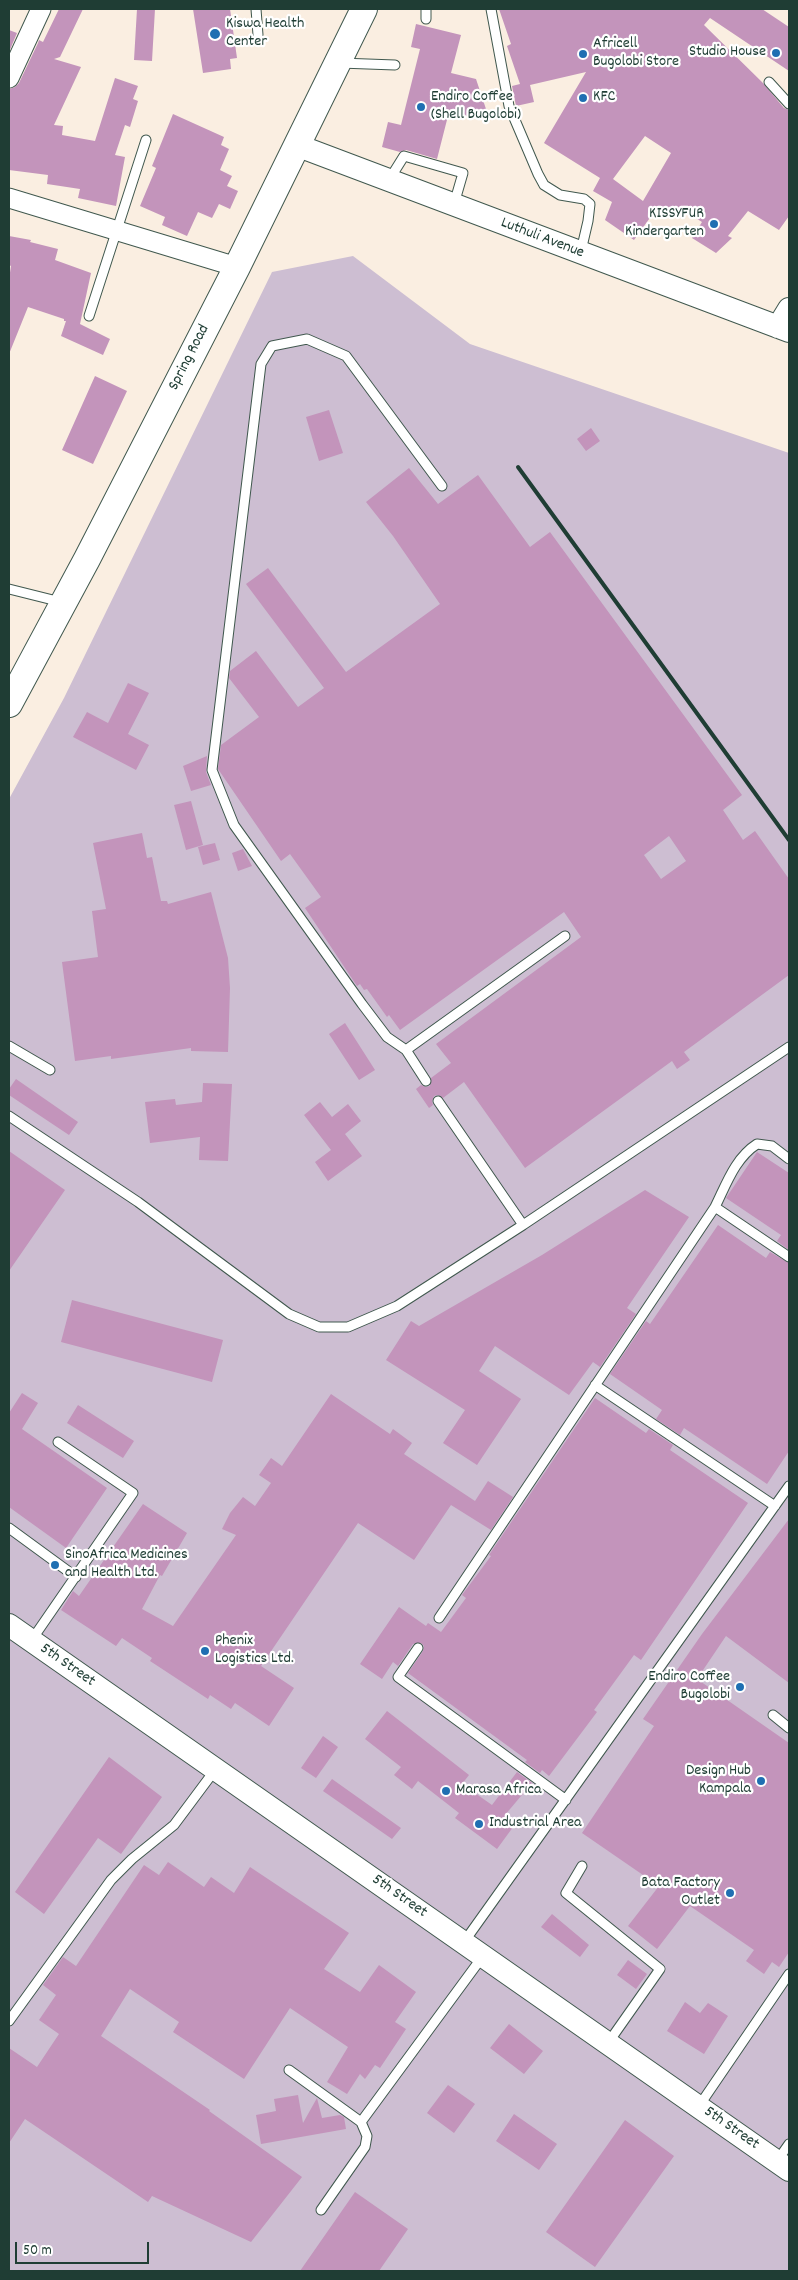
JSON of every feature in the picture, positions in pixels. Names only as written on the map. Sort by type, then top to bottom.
[{"type":"main road","name":"Spring Road","points":[[9,704],[64,603],[237,267],[364,9]]},
{"type":"street","points":[[9,78],[41,9]]},
{"type":"street","name":"Luthuli Avenue","points":[[296,145],[581,253],[785,322]]},
{"type":"street","points":[[9,198],[237,267]]},
{"type":"street","name":"5th Street","points":[[9,1625],[698,2106],[785,2158]]},
{"type":"lane","points":[[256,9],[258,35]]},
{"type":"lane","points":[[426,9],[426,19]]},
{"type":"lane","points":[[491,9],[510,106],[538,174],[544,185],[560,195],[584,199],[590,204],[581,253]]},
{"type":"lane","points":[[337,63],[395,65]]},
{"type":"lane","points":[[769,82],[789,104]]},
{"type":"lane","points":[[89,316],[146,140]]},
{"type":"lane","points":[[389,180],[404,156],[463,173],[453,205]]},
{"type":"lane","points":[[426,1082],[406,1050],[387,1037],[362,1004],[234,825],[212,770],[261,364],[272,346],[307,339],[346,356],[442,486]]},
{"type":"lane","points":[[9,589],[64,603]]},
{"type":"lane","points":[[406,1050],[565,936]]},
{"type":"lane","points":[[9,1046],[50,1070]]},
{"type":"lane","points":[[9,1116],[138,1202],[289,1314],[318,1327],[348,1327],[397,1306],[523,1225],[789,1047]]},
{"type":"lane","points":[[438,1101],[523,1225]]},
{"type":"lane","points":[[439,1618],[715,1207],[735,1168],[748,1150],[757,1144],[772,1146],[789,1159]]},
{"type":"lane","points":[[715,1207],[789,1257]]},
{"type":"lane","points":[[595,1385],[775,1506]]},
{"type":"lane","points":[[31,1641],[133,1493],[58,1442]]},
{"type":"lane","points":[[464,1942],[789,1486]]},
{"type":"lane","points":[[9,1528],[76,1577]]},
{"type":"lane","points":[[418,1648],[398,1677],[566,1800]]},
{"type":"lane","points":[[773,1716],[789,1728]]},
{"type":"lane","points":[[9,2021],[111,1880],[132,1859],[174,1826],[215,1769]]},
{"type":"lane","points":[[582,1866],[566,1893],[660,1969],[608,2043]]},
{"type":"lane","points":[[362,2122],[483,1956]]},
{"type":"lane","points":[[698,2106],[789,1974]]},
{"type":"lane","points":[[289,2070],[362,2122],[367,2136],[365,2147],[321,2210]]},
{"type":"shaded area","points":[[353,256],[470,344],[789,453],[789,2271],[9,2271],[9,799],[64,698],[272,272]]},
{"type":"building","points":[[59,9],[83,9],[60,57],[54,59],[81,67],[54,125],[63,126],[62,135],[95,141],[115,78],[138,86],[133,99],[138,101],[130,127],[125,125],[115,155],[125,157],[116,206],[78,198],[80,189],[47,184],[48,175],[9,170],[9,89],[19,83],[39,40],[43,42]]},
{"type":"building","points":[[137,9],[155,9],[152,61],[134,60]]},
{"type":"building","name":"Kiswa Health Center","points":[[193,9],[230,9],[237,58],[230,59],[231,69],[203,73]]},
{"type":"building","points":[[499,9],[762,9],[789,27],[789,71],[710,18],[704,25],[763,83],[784,108],[789,110],[789,216],[779,230],[748,211],[728,236],[732,238],[716,253],[692,238],[702,222],[681,209],[657,208],[634,240],[605,220],[612,202],[593,191],[600,178],[544,143],[586,72],[530,85],[534,102],[516,106],[512,86],[520,84],[507,46],[511,44]],"holes":[[[645,136],[671,153],[643,201],[613,179]]]},
{"type":"building","points":[[416,24],[461,35],[451,73],[476,79],[490,121],[449,112],[437,159],[406,150],[400,152],[382,147],[388,122],[401,125],[420,49],[411,47]]},
{"type":"building","points":[[9,30],[17,33],[9,52]]},
{"type":"building","points":[[173,114],[224,137],[221,145],[229,149],[220,170],[232,176],[227,186],[238,191],[230,209],[219,204],[212,218],[198,212],[187,236],[162,225],[165,217],[140,206],[156,168],[152,166]]},
{"type":"building","points":[[9,236],[31,240],[30,242],[58,249],[55,260],[91,273],[80,324],[110,339],[103,355],[61,336],[66,321],[64,319],[28,307],[9,354],[9,279],[11,266],[9,265]]},
{"type":"building","points":[[95,376],[127,391],[93,464],[62,450]]},
{"type":"building","points":[[329,410],[343,453],[319,461],[306,417]]},
{"type":"building","points":[[591,428],[600,441],[586,451],[577,439]]},
{"type":"building","points":[[409,468],[438,504],[478,475],[530,547],[550,532],[742,795],[723,810],[743,840],[755,831],[789,879],[789,975],[684,1052],[690,1060],[677,1069],[672,1061],[525,1168],[464,1082],[443,1098],[438,1095],[434,1096],[433,1105],[429,1108],[416,1089],[421,1085],[430,1086],[431,1078],[451,1063],[436,1044],[581,937],[564,912],[400,1030],[389,1015],[387,1017],[367,989],[364,990],[360,984],[357,986],[305,908],[321,897],[290,854],[281,861],[218,769],[221,745],[259,717],[229,678],[230,671],[256,651],[298,707],[324,688],[246,584],[268,568],[346,672],[440,604],[393,536],[366,502]],"holes":[[[669,836],[686,861],[661,879],[644,855]]]},
{"type":"building","points":[[128,683],[149,693],[128,734],[149,745],[136,770],[73,737],[87,712],[108,723]]},
{"type":"building","points":[[207,756],[206,772],[211,785],[191,791],[183,766]]},
{"type":"building","points":[[191,801],[203,845],[186,850],[174,805]]},
{"type":"building","points":[[142,833],[147,858],[152,857],[161,901],[167,901],[168,904],[211,892],[228,958],[230,988],[228,1052],[191,1051],[191,1048],[111,1059],[111,1056],[75,1061],[62,962],[98,957],[92,911],[106,909],[93,843]]},
{"type":"building","points":[[215,843],[220,860],[203,865],[198,847]]},
{"type":"building","points":[[243,849],[252,866],[238,871],[232,853]]},
{"type":"building","points":[[345,1023],[375,1070],[359,1080],[329,1034]]},
{"type":"building","points":[[16,1079],[78,1122],[69,1135],[9,1095],[9,1089]]},
{"type":"building","points":[[203,1083],[232,1084],[228,1161],[199,1160],[200,1137],[150,1143],[145,1102],[175,1099],[176,1105],[202,1102]]},
{"type":"building","points":[[320,1102],[332,1117],[348,1104],[361,1121],[345,1134],[362,1156],[328,1181],[315,1162],[331,1150],[304,1115]]},
{"type":"building","points":[[9,1151],[65,1190],[9,1271]]},
{"type":"building","points":[[757,1152],[789,1173],[789,1250],[777,1241],[781,1235],[726,1198]]},
{"type":"building","points":[[645,1190],[689,1217],[627,1308],[636,1314],[600,1367],[593,1362],[569,1395],[495,1346],[479,1371],[521,1399],[477,1465],[443,1443],[465,1410],[386,1360],[411,1321],[419,1326],[542,1255]]},
{"type":"building","points":[[718,1225],[766,1258],[770,1252],[789,1263],[789,1451],[767,1484],[684,1428],[680,1435],[656,1419],[662,1410],[610,1374],[646,1321],[650,1324]]},
{"type":"building","points":[[72,1300],[223,1340],[212,1382],[61,1342]]},
{"type":"building","points":[[22,1393],[38,1403],[22,1429],[107,1488],[66,1548],[9,1507],[9,1413]]},
{"type":"building","points":[[331,1394],[390,1434],[393,1429],[412,1443],[404,1454],[475,1501],[488,1481],[513,1497],[491,1530],[451,1505],[414,1560],[358,1523],[261,1666],[294,1688],[269,1726],[235,1703],[231,1709],[210,1695],[208,1699],[150,1661],[152,1658],[122,1638],[116,1646],[61,1610],[73,1591],[79,1596],[143,1504],[187,1533],[162,1576],[160,1575],[142,1609],[173,1626],[236,1535],[222,1529],[230,1513],[243,1497],[255,1506],[271,1483],[259,1475],[271,1458],[282,1466]]},
{"type":"building","points":[[595,1398],[646,1433],[649,1429],[673,1445],[670,1450],[748,1503],[641,1660],[634,1655],[594,1710],[597,1712],[549,1776],[542,1770],[540,1773],[525,1762],[527,1760],[408,1673],[423,1651],[424,1646],[421,1643],[413,1644],[398,1666],[393,1662],[382,1679],[360,1664],[399,1607],[426,1626],[428,1623],[441,1632],[466,1598],[462,1595],[491,1556],[489,1555]]},
{"type":"building","points":[[78,1405],[134,1441],[123,1458],[67,1423]]},
{"type":"building","points":[[789,1519],[789,1683],[726,1636],[697,1679],[789,1743],[789,1952],[779,1967],[772,1962],[764,1974],[746,1961],[754,1950],[690,1906],[657,1949],[628,1926],[659,1886],[582,1833],[654,1726],[643,1719],[702,1634]]},
{"type":"building","points":[[387,1711],[469,1775],[462,1784],[492,1805],[517,1772],[532,1783],[505,1815],[516,1823],[497,1849],[455,1818],[459,1813],[418,1781],[412,1789],[394,1775],[401,1767],[365,1739]]},
{"type":"building","points":[[323,1736],[338,1747],[316,1778],[301,1768]]},
{"type":"building","points":[[109,1757],[162,1797],[121,1854],[98,1838],[44,1914],[15,1892]]},
{"type":"building","points":[[332,1779],[401,1828],[392,1839],[323,1791]]},
{"type":"building","points":[[168,1862],[204,1887],[211,1877],[234,1893],[250,1867],[349,1933],[324,1969],[360,1992],[379,1965],[416,1992],[395,2022],[406,2029],[380,2068],[375,2065],[365,2079],[360,2074],[347,2094],[327,2082],[348,2047],[290,2008],[244,2079],[173,2032],[179,2022],[130,1989],[101,2036],[210,2110],[302,2177],[251,2242],[152,2196],[148,2202],[25,2119],[9,2143],[9,2048],[37,2067],[59,2034],[39,2020],[56,1995],[43,1985],[63,1957],[76,1966],[144,1865],[159,1875]]},
{"type":"building","points":[[552,1914],[589,1945],[580,1957],[541,1927]]},
{"type":"building","points":[[628,1960],[647,1974],[636,1989],[617,1975]]},
{"type":"building","points":[[685,2002],[700,2013],[708,2003],[728,2016],[704,2054],[667,2031]]},
{"type":"building","points":[[509,2024],[543,2051],[524,2074],[490,2048]]},
{"type":"building","points":[[448,2085],[475,2104],[454,2133],[427,2113]]},
{"type":"building","points":[[298,2095],[303,2123],[317,2098],[322,2118],[340,2115],[344,2117],[346,2129],[261,2144],[256,2115],[276,2111],[274,2099]]},
{"type":"building","points":[[514,2114],[557,2144],[539,2170],[496,2141]]},
{"type":"building","points":[[625,2120],[674,2156],[595,2267],[546,2232]]},
{"type":"building","points":[[355,2192],[408,2229],[379,2271],[300,2271]]},
{"type":"railway","points":[[518,467],[789,840]]},
{"type":"place","name":"Kiswa Health Center","points":[[215,34]]},
{"type":"place","name":"Studio House","points":[[776,53]]},
{"type":"place","name":"Africell Bugolobi Store","points":[[583,54]]},
{"type":"place","name":"KFC","points":[[583,98]]},
{"type":"place","name":"Endiro Coffee (Shell Bugolobi)","points":[[421,107]]},
{"type":"place","name":"KISSYFUR Kindergarten","points":[[714,224]]},
{"type":"place","name":"SinoAfrica Medicines and Health Ltd.","points":[[55,1565]]},
{"type":"place","name":"Phenix Logistics Ltd.","points":[[205,1651]]},
{"type":"place","name":"Endiro Coffee Bugolobi","points":[[740,1687]]},
{"type":"place","name":"Design Hub Kampala","points":[[761,1781]]},
{"type":"place","name":"Marasa Africa","points":[[446,1791]]},
{"type":"place","name":"Industrial Area","points":[[479,1824]]},
{"type":"place","name":"Bata Factory Outlet","points":[[730,1893]]}]
